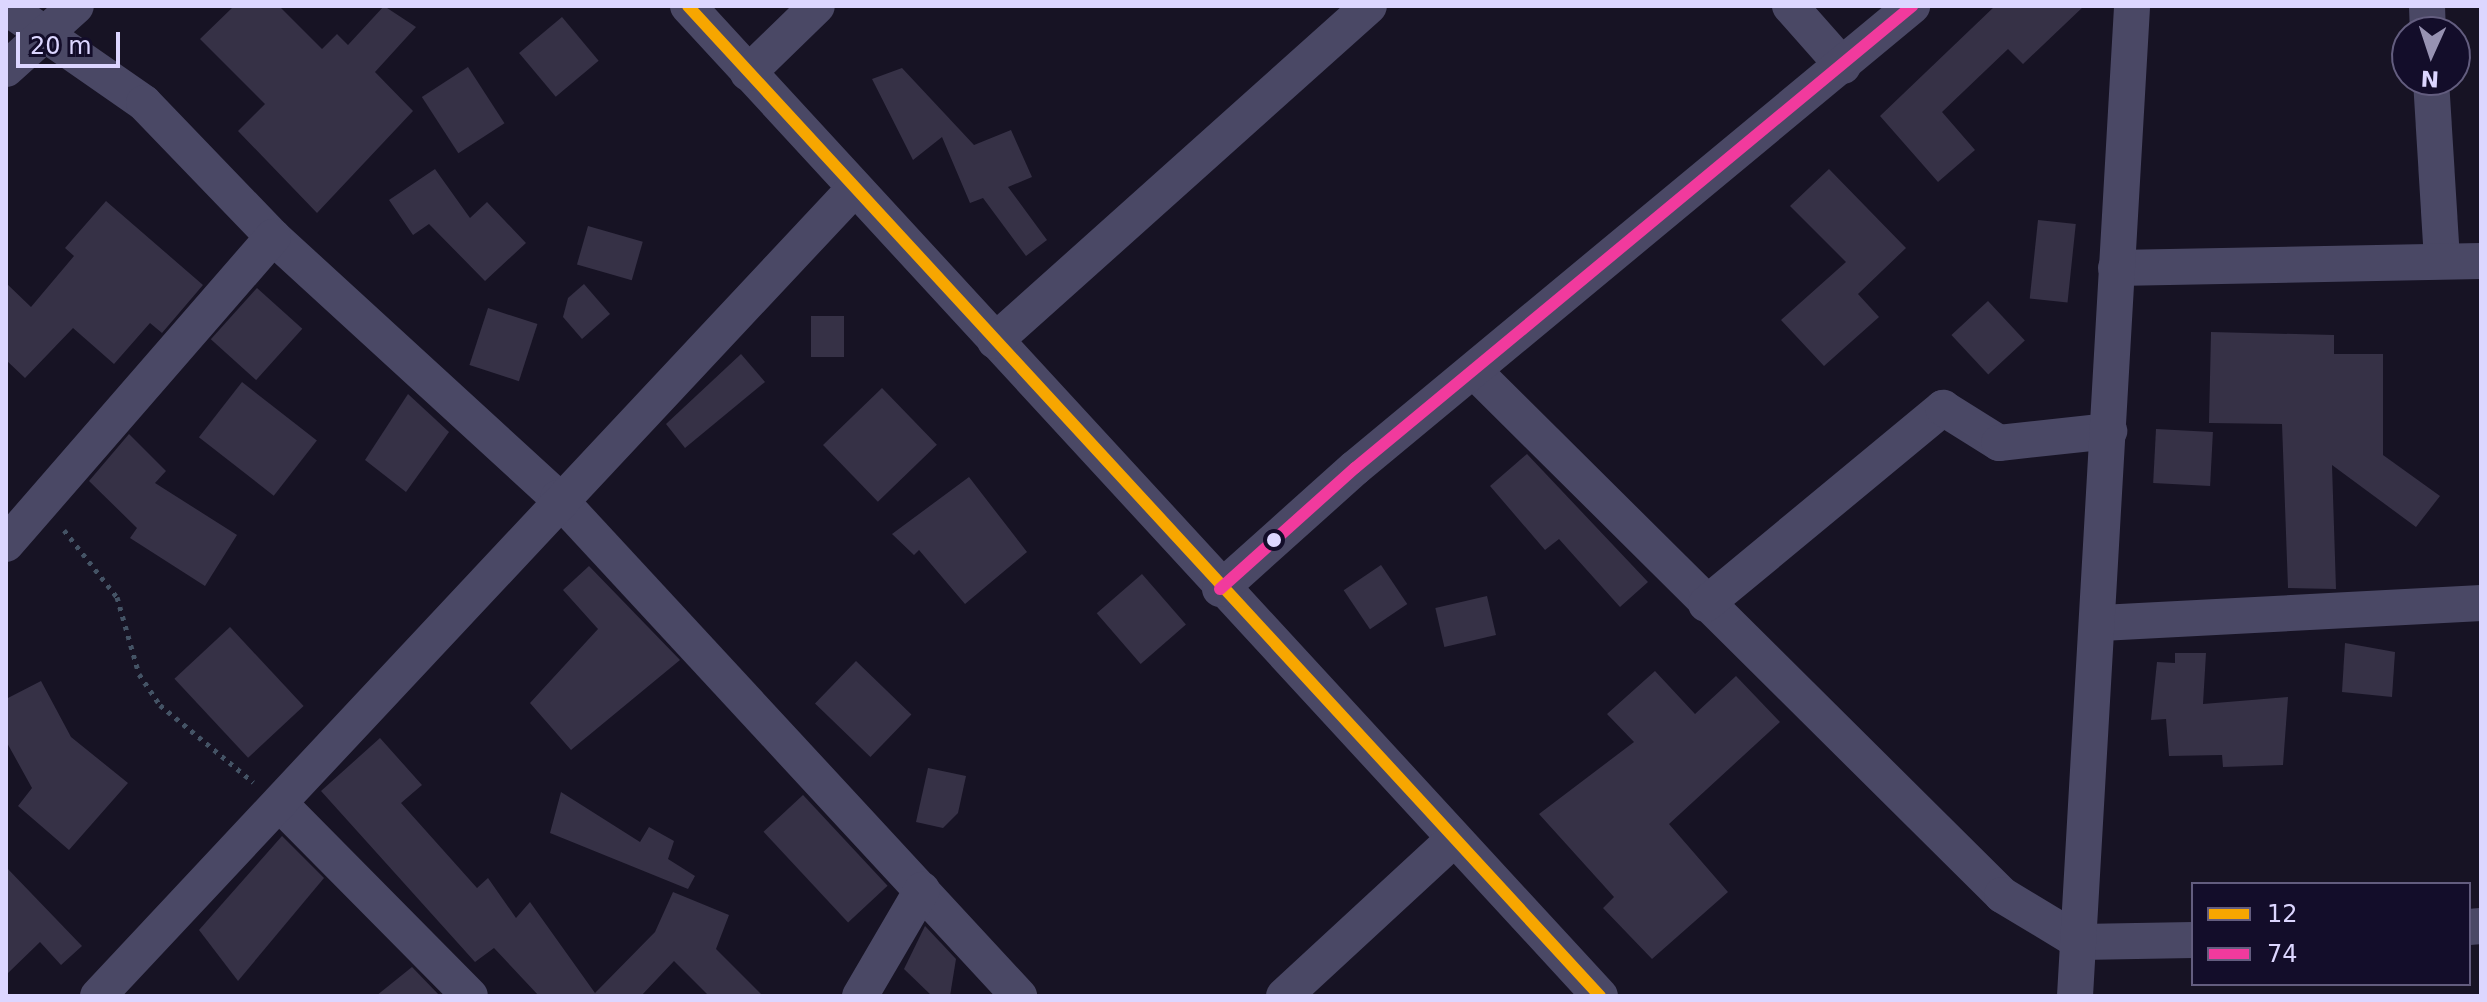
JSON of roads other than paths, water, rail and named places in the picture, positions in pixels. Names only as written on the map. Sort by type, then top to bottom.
[{"type":"street","points":[[6,69],[76,6]]},
{"type":"street","points":[[688,6],[1220,589],[1600,996]]},
{"type":"street","points":[[748,73],[817,6]]},
{"type":"street","points":[[995,341],[1369,6]]},
{"type":"street","points":[[1790,6],[1843,66]]},
{"type":"street","points":[[1220,589],[1474,371],[1912,6]]},
{"type":"street","points":[[2075,996],[2101,623],[2116,268],[2132,6]]},
{"type":"street","points":[[6,7],[144,103],[273,237],[558,498],[1019,996]]},
{"type":"street","points":[[2432,96],[2442,261]]},
{"type":"street","points":[[98,996],[280,804],[558,498],[854,189]]},
{"type":"street","points":[[6,544],[273,237]]},
{"type":"street","points":[[2116,268],[2481,261]]},
{"type":"street","points":[[1474,371],[2002,895],[2080,942],[2191,940]]},
{"type":"street","points":[[1706,604],[1943,408],[1999,443],[2109,431]]},
{"type":"street","points":[[2101,623],[2481,603]]},
{"type":"street","points":[[280,804],[470,996]]},
{"type":"street","points":[[1284,996],[1454,839]]},
{"type":"street","points":[[860,996],[922,890]]}]
